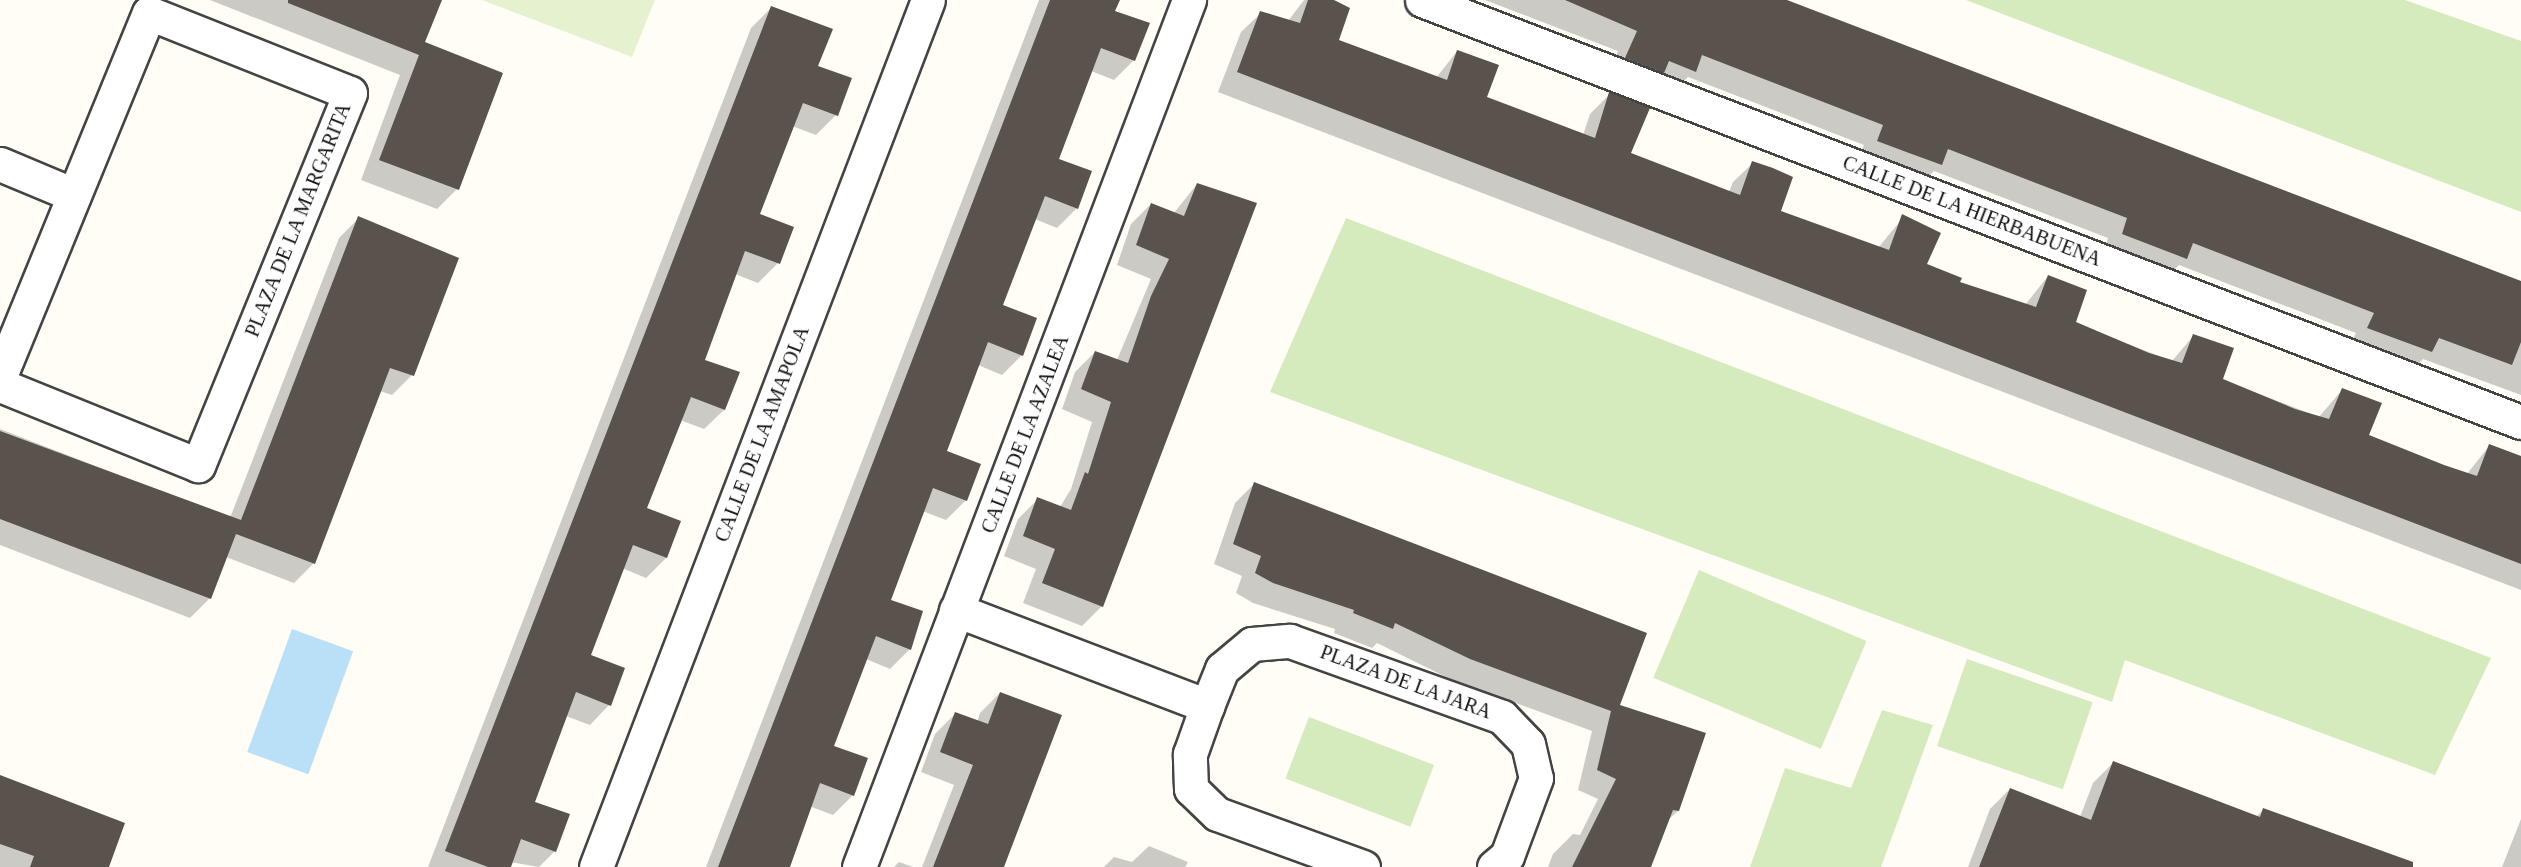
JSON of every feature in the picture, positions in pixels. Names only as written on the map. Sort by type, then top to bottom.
[{"type":"street","name":"CALLE DE LA AMAPOLA","points":[[596,867],[928,0]]},
{"type":"street","name":"CALLE DE LA AZALEA","points":[[859,867],[1190,0]]},
{"type":"street","name":"CALLE DE LA HIERBABUENA","points":[[1422,0],[2521,422]]},
{"type":"street","name":"PLAZA DE LA MARGARITA","points":[[0,376],[149,13],[350,93],[198,465],[0,385]]},
{"type":"street","points":[[0,164],[74,195]]},
{"type":"street","points":[[956,610],[1207,706]]},
{"type":"street","name":"PLAZA DE LA JARA","points":[[1363,867],[1217,814],[1191,789],[1190,754],[1222,669],[1252,644],[1290,641],[1502,717],[1528,744],[1536,778],[1507,856],[1494,867]]},
{"type":"green space","points":[[482,0],[655,0],[632,57]]},
{"type":"green space","points":[[1966,0],[2405,0],[2521,41],[2521,212]]},
{"type":"green space","points":[[1346,218],[2491,658],[2435,775],[2125,660],[2112,702],[1270,392]]},
{"type":"green space","points":[[1699,570],[1867,641],[1821,749],[1653,678]]},
{"type":"green space","points":[[1967,659],[2093,702],[2063,789],[1937,746]]},
{"type":"green space","points":[[1882,710],[1933,725],[1881,867],[1750,867],[1785,768],[1851,788]]},
{"type":"green space","points":[[1309,717],[1434,765],[1410,827],[1285,779]]},
{"type":"water","points":[[292,629],[353,651],[308,774],[247,752]]},
{"type":"building","points":[[288,0],[442,0],[425,42],[503,73],[459,190],[379,160],[419,55],[288,3]]},
{"type":"building","points":[[1050,0],[1120,0],[1115,11],[1150,23],[1135,61],[1101,48],[1059,159],[1092,171],[1078,209],[1045,196],[1003,305],[1037,318],[1023,356],[988,342],[947,451],[981,464],[967,501],[933,488],[891,600],[923,611],[911,650],[876,636],[834,746],[868,758],[854,796],[820,783],[790,867],[718,867]]},
{"type":"building","points":[[1308,0],[1334,0],[1350,8],[1339,40],[1447,80],[1457,50],[1499,65],[1487,97],[1595,138],[1609,92],[1650,108],[1631,153],[1740,195],[1752,161],[1773,168],[1793,177],[1781,211],[1889,250],[1902,214],[1941,233],[1927,264],[1962,278],[1960,282],[2036,307],[2048,275],[2087,290],[2076,322],[2149,353],[2182,363],[2193,334],[2234,348],[2223,379],[2295,409],[2329,419],[2342,388],[2382,403],[2369,435],[2444,465],[2477,476],[2489,444],[2521,456],[2521,564],[1237,72],[1260,11],[1300,23]]},
{"type":"building","points":[[1565,0],[1787,0],[2521,281],[2521,342],[2512,365],[2439,338],[2432,352],[2367,328],[2374,313],[2193,243],[2187,259],[2122,234],[2127,218],[1948,149],[1942,165],[1877,141],[1883,125],[1702,55],[1696,72],[1669,61],[1664,73],[1625,58],[1637,31]]},
{"type":"building","points":[[771,6],[833,29],[818,66],[852,78],[838,116],[803,103],[760,214],[794,227],[780,264],[745,251],[705,360],[740,372],[725,410],[691,397],[647,508],[681,521],[667,558],[633,545],[591,655],[625,668],[611,706],[576,692],[535,802],[570,814],[556,852],[521,839],[511,867],[488,867],[445,851]]},
{"type":"building","points":[[1197,183],[1257,203],[1103,607],[1042,583],[1055,549],[1023,536],[1037,497],[1071,510],[1085,472],[1088,474],[1111,402],[1081,389],[1095,351],[1128,363],[1151,296],[1169,259],[1136,245],[1151,203],[1184,216]]},
{"type":"building","points":[[358,216],[459,258],[414,376],[390,368],[315,564],[236,534],[211,599],[0,519],[0,431],[241,520]]},
{"type":"building","points":[[1254,482],[1647,633],[1620,705],[1706,733],[1679,811],[1673,810],[1651,867],[1572,867],[1616,779],[1597,770],[1611,711],[1470,659],[1395,623],[1393,629],[1353,613],[1354,610],[1273,583],[1255,573],[1261,556],[1233,544]]},
{"type":"building","points":[[1000,692],[1062,715],[1004,867],[933,867],[973,765],[940,752],[955,712],[988,724]]},
{"type":"building","points":[[2113,761],[2260,817],[2263,808],[2413,862],[2413,867],[1979,867],[2010,788],[2091,820]]},
{"type":"building","points":[[0,775],[125,823],[109,867],[30,867],[34,856],[0,844]]}]
